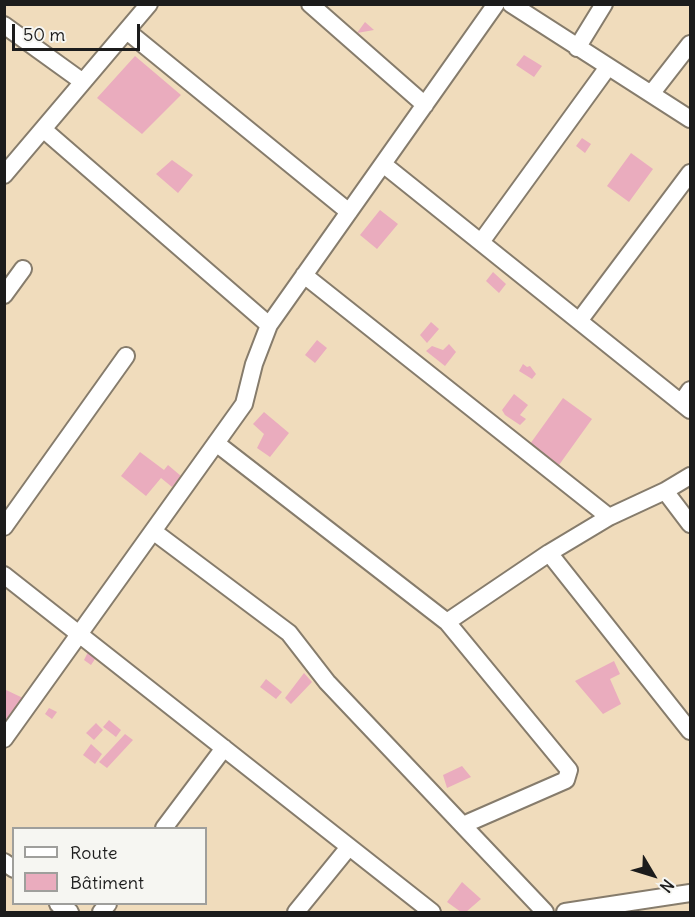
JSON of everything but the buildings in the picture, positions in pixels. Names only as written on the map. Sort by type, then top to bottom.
[{"type":"street","points":[[4,175],[149,4]]},
{"type":"street","points":[[310,4],[425,105]]},
{"type":"street","points":[[4,739],[244,404],[254,364],[268,325],[496,4]]},
{"type":"street","points":[[511,4],[690,119]]},
{"type":"street","points":[[578,48],[604,4]]},
{"type":"street","points":[[4,25],[83,82]]},
{"type":"street","points":[[127,31],[349,212]]},
{"type":"street","points":[[651,94],[690,44]]},
{"type":"street","points":[[481,242],[608,67]]},
{"type":"street","points":[[44,129],[268,325]]},
{"type":"street","points":[[383,164],[579,321],[687,401]]},
{"type":"street","points":[[579,321],[690,173]]},
{"type":"street","points":[[4,295],[23,269]]},
{"type":"street","points":[[304,275],[609,517]]},
{"type":"street","points":[[4,527],[126,356]]},
{"type":"street","points":[[216,443],[447,622],[569,770],[566,780],[463,825]]},
{"type":"street","points":[[447,622],[549,553],[609,517],[665,491],[690,476]]},
{"type":"street","points":[[665,491],[690,524]]},
{"type":"street","points":[[153,531],[289,633],[327,682],[545,912]]},
{"type":"street","points":[[549,553],[690,731]]},
{"type":"street","points":[[4,575],[432,912]]},
{"type":"street","points":[[165,827],[224,748]]},
{"type":"street","points":[[296,912],[349,847]]},
{"type":"street","points":[[576,911],[690,893]]}]
